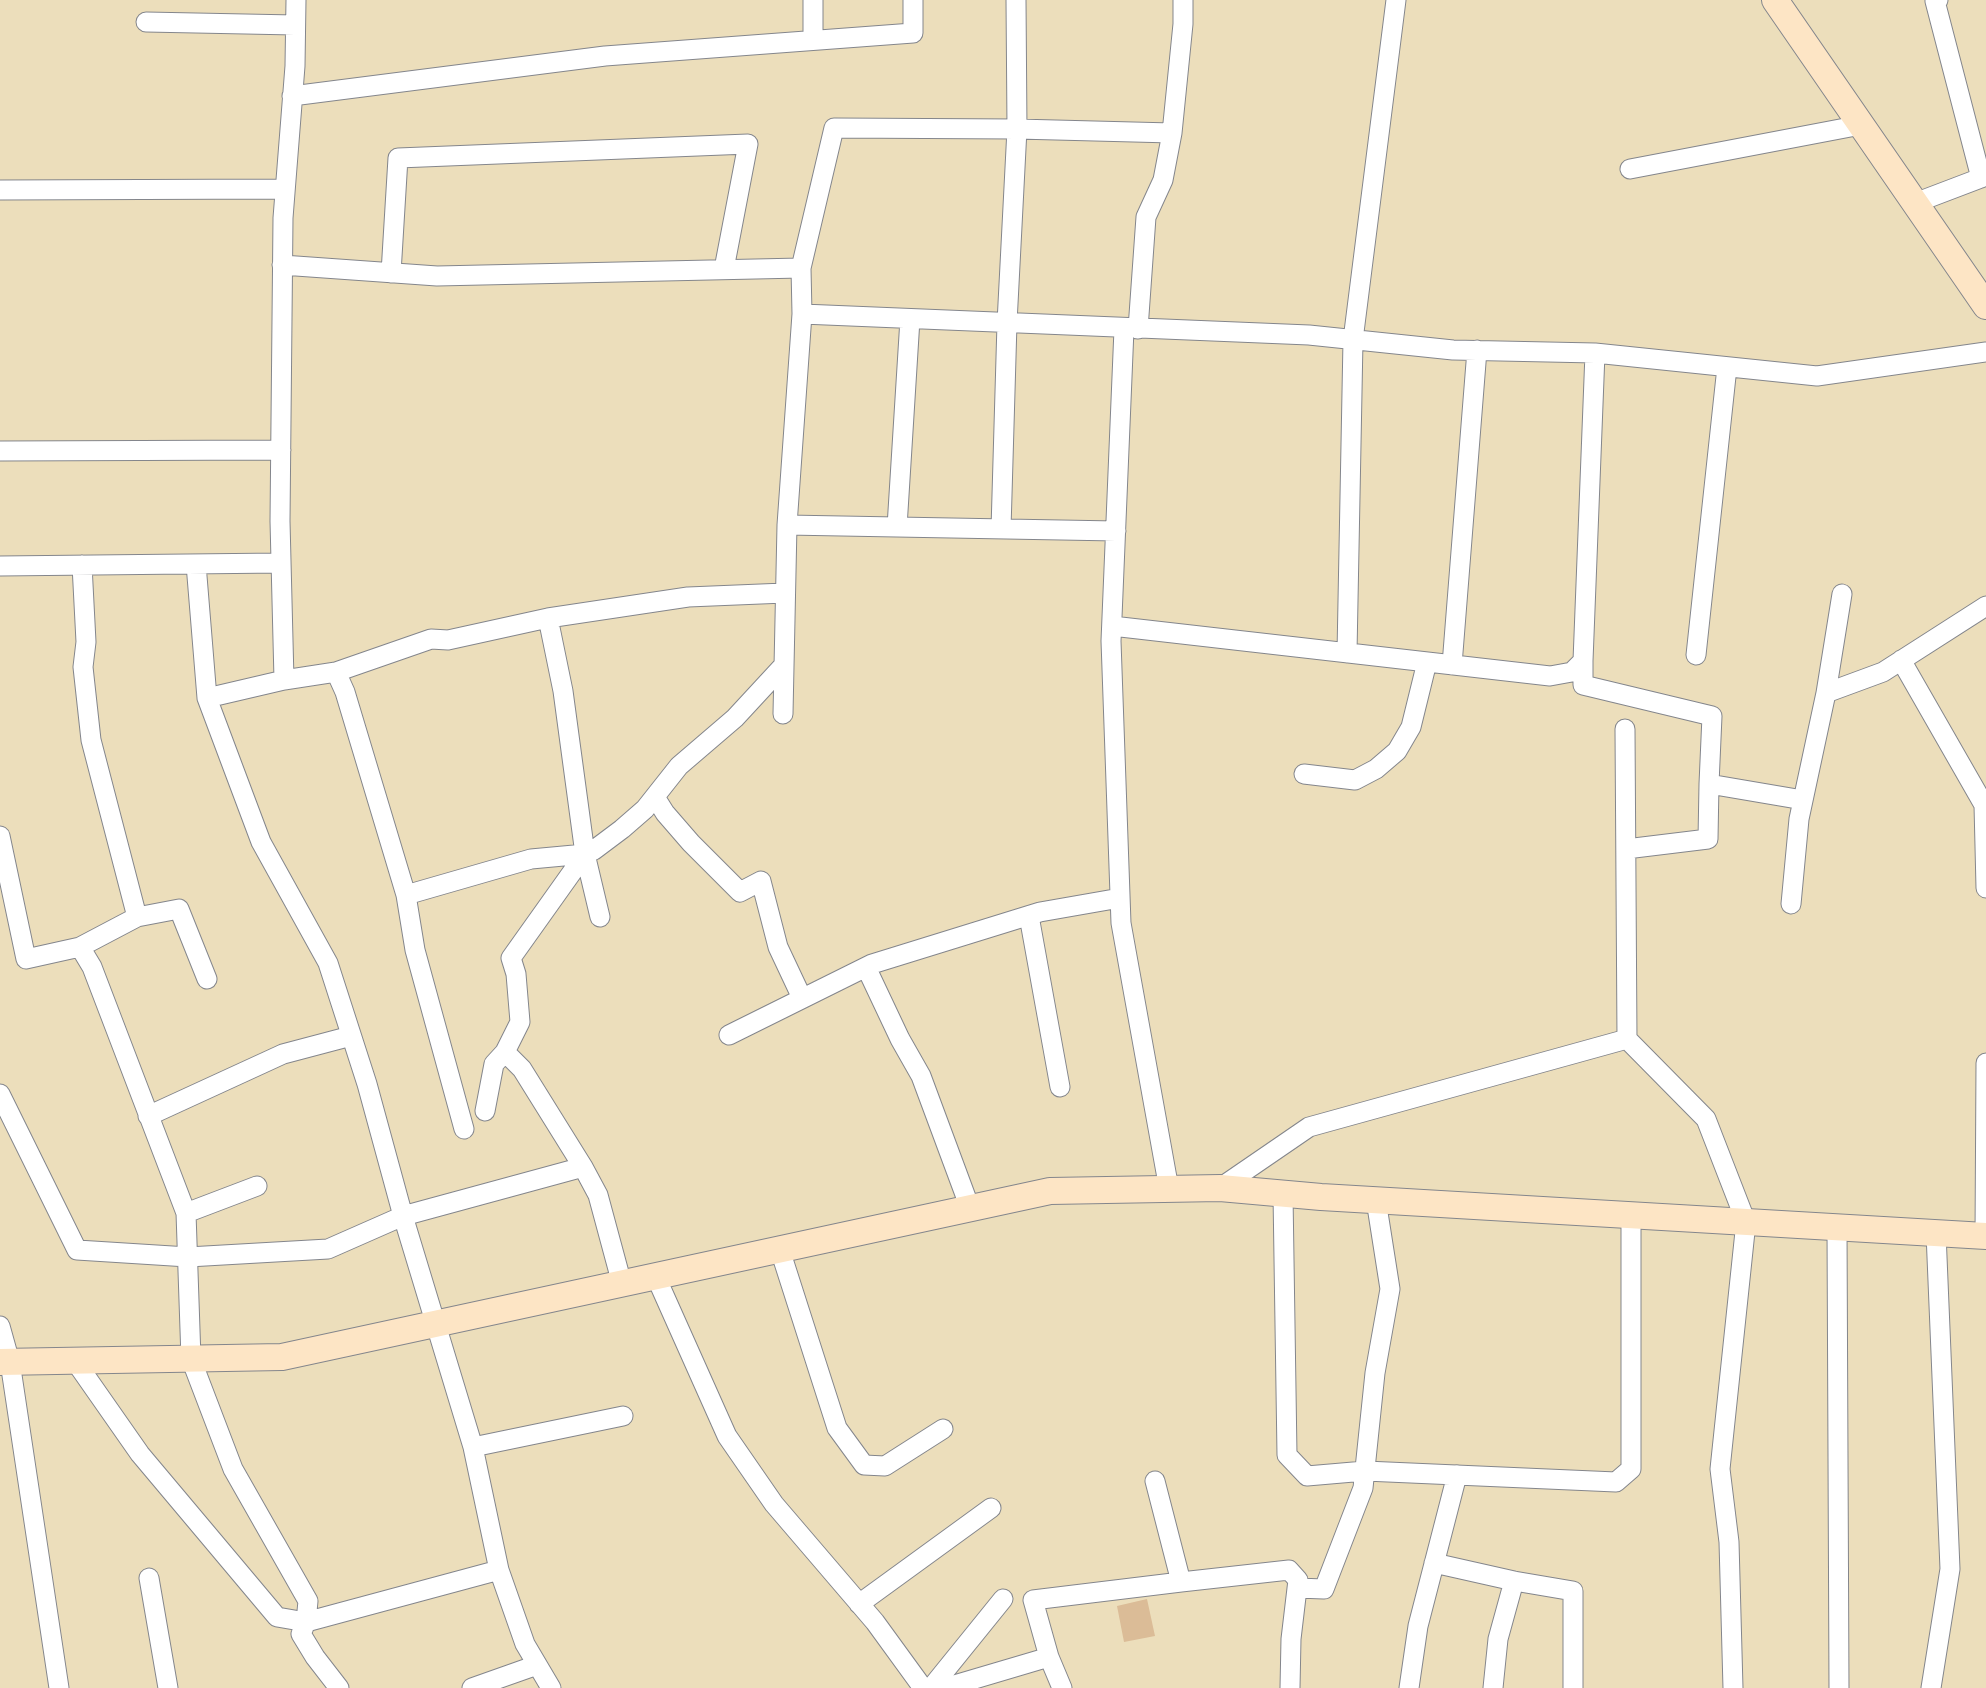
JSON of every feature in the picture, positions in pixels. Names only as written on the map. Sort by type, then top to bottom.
[{"type":"street","points":[[284,680],[280,450],[282,265],[296,0]]},
{"type":"street","points":[[813,40],[814,0]]},
{"type":"street","points":[[292,96],[605,56],[913,33],[913,0]]},
{"type":"street","points":[[1001,529],[1007,323],[1017,128],[1016,0]]},
{"type":"street","points":[[1169,1189],[1121,923],[1112,626],[1116,531],[1131,329],[1146,217],[1162,180],[1172,133],[1183,24],[1183,0]]},
{"type":"street","points":[[1347,653],[1353,340],[1396,0]]},
{"type":"street","points":[[1775,0],[1986,306]]},
{"type":"street","points":[[1915,203],[1983,177],[1935,1],[1938,0]]},
{"type":"street","points":[[146,22],[295,25]]},
{"type":"street","points":[[1630,169],[1861,125]]},
{"type":"street","points":[[783,714],[787,525],[802,314],[801,268],[834,128],[1017,128],[1172,133]]},
{"type":"street","points":[[391,273],[398,158],[748,144],[724,269]]},
{"type":"street","points":[[0,190],[285,190]]},
{"type":"street","points":[[282,265],[436,276],[801,268]]},
{"type":"street","points":[[802,314],[1309,335],[1453,350],[1595,353],[1817,376],[1986,352]]},
{"type":"street","points":[[897,527],[910,319]]},
{"type":"street","points":[[1452,665],[1477,350]]},
{"type":"street","points":[[1595,353],[1583,686],[1712,716],[1708,839],[1626,849]]},
{"type":"street","points":[[1696,655],[1727,367]]},
{"type":"street","points":[[0,451],[280,450]]},
{"type":"street","points":[[787,525],[1116,531]]},
{"type":"street","points":[[0,566],[281,563]]},
{"type":"street","points":[[196,564],[207,698],[261,842],[328,963],[473,1447],[499,1570],[525,1644],[551,1688]]},
{"type":"street","points":[[82,565],[86,642],[83,667],[91,740],[136,917]]},
{"type":"street","points":[[207,698],[284,680],[336,672],[431,640],[448,640],[548,618],[688,597],[786,593]]},
{"type":"street","points":[[1791,904],[1799,819],[1826,693],[1842,594]]},
{"type":"street","points":[[1826,693],[1883,672],[1986,606]]},
{"type":"street","points":[[548,618],[564,691],[585,854],[600,917]]},
{"type":"street","points":[[1112,626],[1550,676],[1572,672],[1583,660]]},
{"type":"street","points":[[1901,660],[1984,805],[1986,888]]},
{"type":"street","points":[[1304,774],[1355,780],[1376,769],[1397,751],[1411,727],[1426,662]]},
{"type":"street","points":[[406,896],[531,859],[585,854],[602,846],[655,797],[678,766],[734,718],[784,665]]},
{"type":"street","points":[[336,672],[345,692],[406,896],[415,950],[464,1129]]},
{"type":"street","points":[[1625,729],[1627,1039],[1706,1119],[1746,1222],[1720,1470],[1729,1542],[1734,1688]]},
{"type":"street","points":[[1709,784],[1803,800]]},
{"type":"street","points":[[655,797],[665,813],[691,843],[740,892],[761,881],[778,947],[802,998]]},
{"type":"street","points":[[0,836],[26,959],[80,947],[136,917],[179,909],[207,979]]},
{"type":"street","points":[[485,1111],[494,1064],[504,1052],[520,1022],[516,974],[511,958],[585,854]]},
{"type":"street","points":[[729,1035],[866,967],[1029,916],[1120,898]]},
{"type":"street","points":[[1029,916],[1060,1087]]},
{"type":"street","points":[[80,947],[92,967],[186,1213],[191,1359],[233,1469],[308,1601],[306,1622],[301,1634],[315,1657],[339,1688]]},
{"type":"street","points":[[866,967],[900,1039],[921,1076],[970,1208]]},
{"type":"street","points":[[148,1116],[283,1054],[351,1036]]},
{"type":"street","points":[[1220,1188],[1308,1127],[1627,1039]]},
{"type":"street","points":[[504,1052],[522,1069],[583,1167],[598,1195],[622,1284]]},
{"type":"street","points":[[5,1362],[282,1357],[1050,1191],[1220,1188],[1376,1200],[1986,1236],[1986,1063]]},
{"type":"street","points":[[0,1094],[77,1250],[188,1257],[328,1248],[403,1216],[583,1167]]},
{"type":"street","points":[[186,1213],[257,1186]]},
{"type":"street","points":[[1283,1194],[1287,1455],[1307,1476],[1365,1471],[1616,1482],[1631,1469],[1630,1215]]},
{"type":"street","points":[[1297,1588],[1324,1588],[1363,1488],[1375,1373],[1390,1289],[1376,1200]]},
{"type":"street","points":[[1837,1228],[1839,1688]]},
{"type":"street","points":[[1931,1688],[1950,1569],[1936,1233]]},
{"type":"street","points":[[780,1250],[836,1428],[864,1465],[886,1466],[943,1429]]},
{"type":"street","points":[[656,1277],[727,1436],[774,1504],[875,1622],[923,1688]]},
{"type":"street","points":[[0,1326],[59,1688]]},
{"type":"street","points":[[75,1361],[140,1454],[277,1617],[306,1622],[499,1570]]},
{"type":"street","points":[[473,1447],[623,1416]]},
{"type":"street","points":[[1409,1688],[1418,1626],[1457,1475]]},
{"type":"street","points":[[1155,1480],[1181,1582]]},
{"type":"street","points":[[859,1604],[991,1508]]},
{"type":"street","points":[[1434,1563],[1514,1581],[1573,1591],[1573,1688]]},
{"type":"street","points":[[1062,1688],[1049,1657],[1033,1600],[1289,1570],[1298,1580],[1291,1640],[1290,1688]]},
{"type":"street","points":[[149,1578],[168,1688]]},
{"type":"street","points":[[1493,1688],[1498,1638],[1514,1581]]},
{"type":"street","points":[[931,1688],[1003,1599]]},
{"type":"street","points":[[944,1688],[1049,1657]]},
{"type":"street","points":[[472,1688],[537,1665]]},
{"type":"building","points":[[1147,1599],[1155,1636],[1124,1642],[1117,1606]]}]
